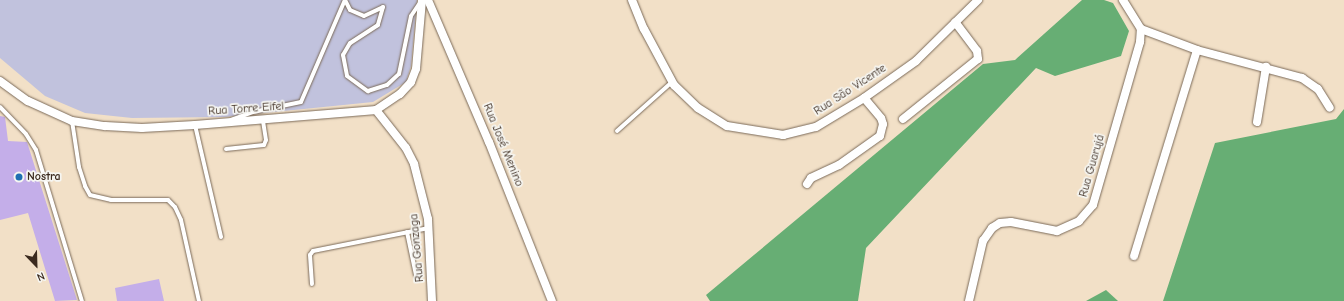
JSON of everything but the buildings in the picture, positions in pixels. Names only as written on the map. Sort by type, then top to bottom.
[{"type":"street","name":"Rua Torre Eifel","points":[[0,81],[28,101],[72,121],[142,128],[195,125],[228,121],[264,120],[376,110],[400,94],[411,82],[416,69],[424,0]]},
{"type":"street","name":"Rua José Menino","points":[[424,0],[489,142],[552,301]]},
{"type":"street","name":"Rua São Vicente","points":[[632,0],[644,29],[672,82],[698,108],[727,126],[783,135],[816,127],[864,98],[916,61],[978,0]]},
{"type":"street","points":[[1122,0],[1141,29],[1197,50],[1266,67],[1311,83],[1330,108]]},
{"type":"street","points":[[903,119],[978,59],[977,51],[955,22]]},
{"type":"street","name":"Rua Guarujá","points":[[969,301],[983,241],[992,228],[1000,223],[1011,222],[1057,231],[1079,221],[1093,205],[1137,56],[1141,29]]},
{"type":"street","points":[[1134,256],[1197,50]]},
{"type":"street","points":[[1257,122],[1266,67]]},
{"type":"street","points":[[807,184],[811,178],[839,165],[880,136],[883,124],[881,118],[864,98]]},
{"type":"street","name":"Rua Gonzaga","points":[[376,110],[406,148],[414,164],[429,227],[432,301]]},
{"type":"lane","points":[[344,0],[350,10],[364,16],[383,6],[378,25],[350,43],[343,55],[347,76],[354,83],[368,91],[386,85],[399,74],[411,16],[424,0]]},
{"type":"lane","points":[[228,121],[253,112],[301,102],[344,0]]},
{"type":"lane","points":[[618,130],[672,82]]},
{"type":"lane","points":[[0,106],[26,134],[36,150],[82,301]]},
{"type":"lane","points":[[226,149],[264,144],[266,140],[264,120]]},
{"type":"lane","points":[[72,121],[79,167],[85,186],[90,195],[111,200],[168,200],[175,207],[181,220],[200,301]]},
{"type":"lane","points":[[195,125],[221,237]]},
{"type":"lane","points":[[312,284],[310,256],[313,251],[429,227]]},
{"type":"lane","points":[[407,232],[416,275]]},
{"type":"shaded area","points":[[0,0],[417,0],[411,66],[406,82],[373,102],[225,117],[132,118],[85,113],[45,96],[0,58]]},
{"type":"green space","points":[[1082,0],[1104,0],[1113,3],[1129,31],[1121,56],[1055,76],[1036,68],[866,248],[858,301],[710,301],[706,295],[983,64],[1015,60]]},
{"type":"green space","points":[[1344,109],[1344,301],[1163,301],[1215,143],[1336,119]]},
{"type":"green space","points":[[1106,290],[1118,301],[1086,301]]},
{"type":"place","name":"Nostra","points":[[19,177]]}]
